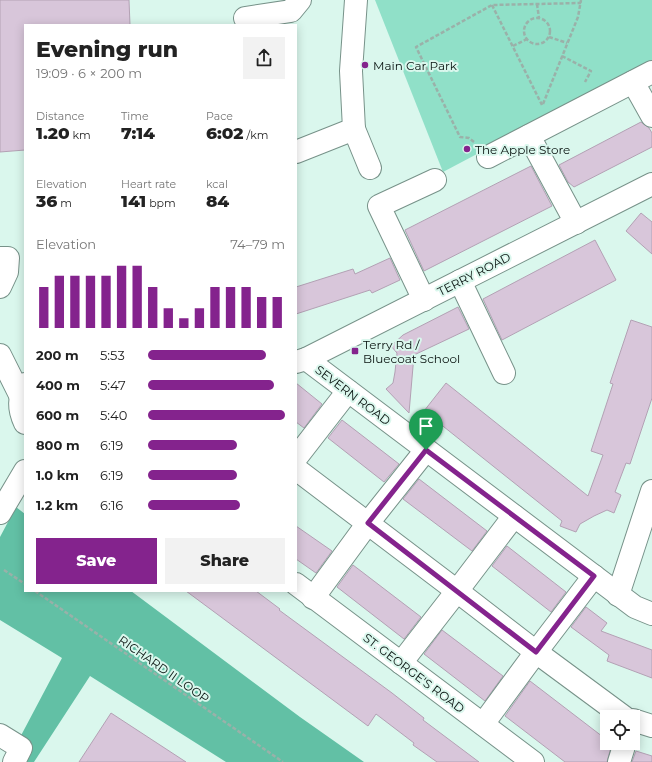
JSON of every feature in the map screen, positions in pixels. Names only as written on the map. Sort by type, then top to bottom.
[{"type":"street","points":[[246,18],[291,11],[300,0]]},
{"type":"street","points":[[356,0],[351,71],[354,129],[370,168]]},
{"type":"street","points":[[483,151],[529,136],[643,77],[652,116]]},
{"type":"street","points":[[297,152],[354,129]]},
{"type":"street","points":[[529,136],[576,223]]},
{"type":"street","points":[[424,300],[379,206],[435,180]]},
{"type":"street","name":"TERRY ROAD","points":[[301,361],[652,184]]},
{"type":"street","points":[[0,258],[8,258],[8,272],[0,287]]},
{"type":"street","points":[[460,281],[504,373]]},
{"type":"street","points":[[0,355],[23,390],[19,398],[24,421]]},
{"type":"street","name":"SEVERN ROAD","points":[[301,361],[348,390],[635,608],[652,614]]},
{"type":"street","points":[[297,457],[348,390]]},
{"type":"street","points":[[314,598],[368,523],[426,450]]},
{"type":"street","points":[[297,470],[615,710]]},
{"type":"street","points":[[0,513],[24,474]]},
{"type":"street","points":[[618,594],[652,491]]},
{"type":"street","points":[[401,663],[514,516]]},
{"type":"street","points":[[483,724],[594,576]]},
{"type":"street","name":"ST. GEORGE'S ROAD","points":[[297,585],[533,762]]},
{"type":"street","points":[[640,722],[652,726]]},
{"type":"street","points":[[0,735],[21,748],[14,762]]},
{"type":"street","points":[[619,762],[623,750]]},
{"type":"path","points":[[483,151],[469,138],[460,137],[416,47],[492,4],[537,4],[581,1],[578,17],[542,106]]},
{"type":"path","points":[[492,4],[545,112]]},
{"type":"path","points":[[537,4],[538,18]]},
{"type":"path","points":[[527,39],[525,26],[530,20],[538,18],[543,19],[549,25],[549,37]]},
{"type":"path","points":[[549,37],[567,43]]},
{"type":"path","points":[[527,39],[538,44],[549,37]]},
{"type":"path","points":[[513,46],[527,39]]},
{"type":"path","points":[[562,56],[591,71],[582,86]]},
{"type":"path","points":[[4,570],[24,583]]},
{"type":"path","name":"RICHARD II LOOP","points":[[36,592],[283,762]]},
{"type":"green space","points":[[375,0],[652,0],[652,61],[443,172]]},
{"type":"green space","points":[[16,507],[24,513],[24,592],[132,592],[300,717],[364,762],[226,762],[90,676],[34,762],[7,762],[62,658],[0,620],[0,537]]},
{"type":"building","points":[[0,0],[129,0],[130,24],[24,24],[24,150],[0,152]]},
{"type":"building","points":[[641,122],[649,128],[652,133],[652,147],[574,187],[568,182],[559,165]]},
{"type":"building","points":[[531,166],[552,206],[424,271],[405,230]]},
{"type":"building","points":[[641,213],[652,222],[652,254],[626,231]]},
{"type":"building","points":[[595,240],[616,280],[502,340],[483,299]]},
{"type":"building","points":[[390,258],[400,280],[372,293],[370,290],[297,314],[297,287],[353,269],[355,274]]},
{"type":"building","points":[[458,307],[469,329],[414,355],[409,413],[386,389],[393,383],[395,372],[397,353],[391,346],[403,335]]},
{"type":"building","points":[[631,320],[652,327],[652,398],[630,464],[626,463],[615,492],[621,495],[614,513],[607,510],[594,516],[580,524],[576,532],[560,526],[562,521],[424,411],[446,383],[588,496],[603,455],[591,451],[613,384],[610,383]]},
{"type":"building","points":[[297,384],[322,404],[304,428],[297,423]]},
{"type":"building","points":[[342,420],[399,464],[384,482],[328,438]]},
{"type":"building","points":[[419,479],[487,531],[472,551],[403,499]]},
{"type":"building","points":[[297,527],[332,551],[316,573],[297,560]]},
{"type":"building","points":[[507,546],[566,592],[551,612],[492,566]]},
{"type":"building","points":[[353,565],[421,617],[404,639],[337,587]]},
{"type":"building","points":[[187,592],[257,592],[280,609],[279,610],[392,693],[424,718],[423,720],[479,762],[437,762],[413,745],[414,743],[376,714],[368,726]]},
{"type":"building","points":[[586,607],[607,623],[601,631],[652,650],[652,678],[607,661],[609,655],[571,627]]},
{"type":"building","points":[[442,630],[503,676],[485,701],[424,654]]},
{"type":"building","points":[[530,681],[600,735],[600,750],[610,750],[607,762],[565,762],[505,716]]},
{"type":"building","points":[[111,713],[186,762],[79,762]]},
{"type":"building","points":[[636,751],[652,756],[652,762],[632,762]]},
{"type":"place","name":"Main Car Park","points":[[365,65]]},
{"type":"place","name":"The Apple Store","points":[[467,149]]},
{"type":"place","name":"Terry Rd / Bluecoat School","points":[[355,351]]},
{"type":"route","points":[[426,450],[594,576],[536,652],[368,523],[426,450]]}]
